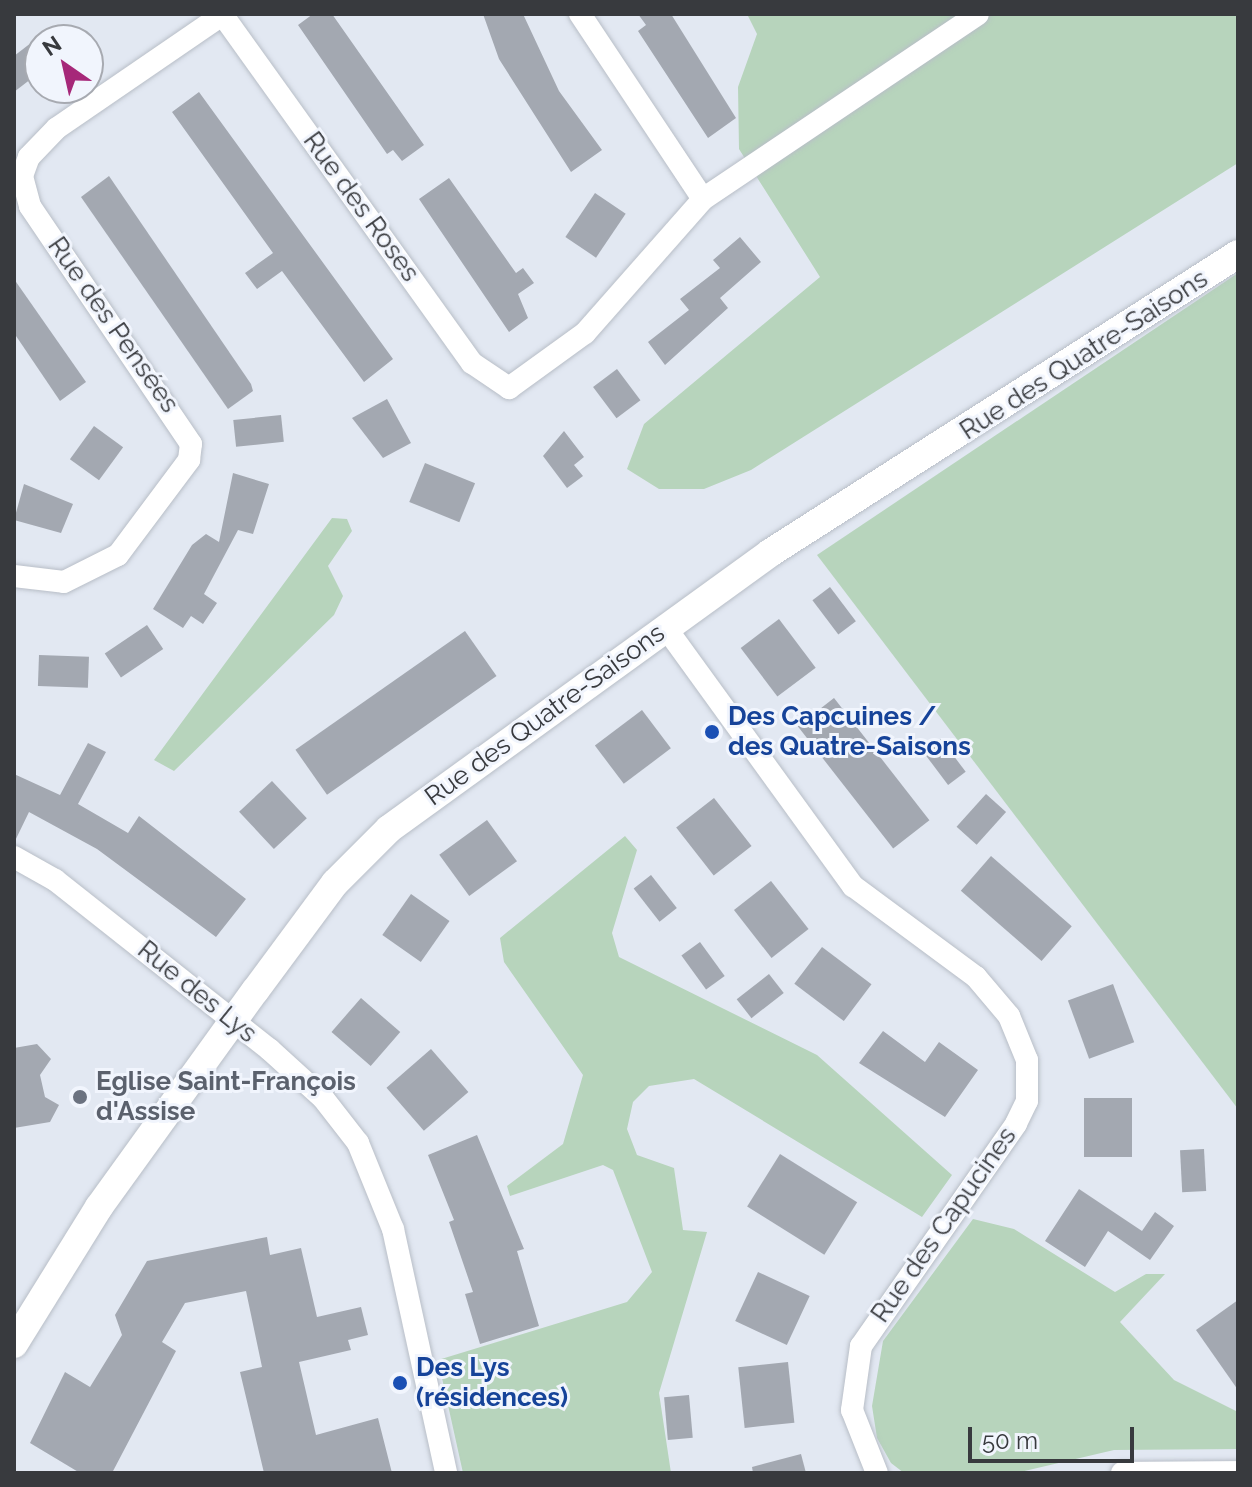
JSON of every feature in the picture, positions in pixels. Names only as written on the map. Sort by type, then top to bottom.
[{"type":"street","name":"Rue des Roses","points":[[222,14],[472,363],[509,388],[585,333],[703,199]]},
{"type":"street","name":"Rue des Pensées","points":[[14,576],[64,582],[118,555],[189,460],[191,444],[30,206],[22,176],[29,157],[57,128],[222,14]]},
{"type":"street","points":[[580,14],[703,199],[978,14]]},
{"type":"street","name":"Rue des Quatre-Saisons","points":[[14,1344],[93,1216],[233,1022],[335,883],[389,829],[770,553],[1238,254]]},
{"type":"street","name":"Rue des Capucines","points":[[666,628],[853,886],[976,977],[1009,1016],[1027,1060],[1027,1101],[1016,1124],[861,1346],[852,1410],[877,1473]]},
{"type":"street","name":"Rue des Lys","points":[[14,857],[55,880],[323,1098],[371,1167],[405,1277],[446,1473]]},
{"type":"street","points":[[1122,1473],[1238,1472]]},
{"type":"green space","points":[[747,14],[1238,14],[1238,163],[751,470],[704,489],[659,489],[627,469],[644,424],[820,277],[739,149],[738,87],[757,34]]},
{"type":"green space","points":[[1238,273],[1238,1109],[817,555]]},
{"type":"green space","points":[[332,518],[347,519],[352,531],[328,566],[343,596],[334,615],[174,771],[154,760]]},
{"type":"green space","points":[[625,836],[637,850],[612,933],[619,957],[817,1055],[952,1175],[922,1217],[694,1079],[649,1086],[633,1102],[627,1129],[637,1155],[674,1168],[683,1230],[707,1232],[659,1393],[671,1473],[463,1473],[438,1360],[627,1302],[652,1272],[613,1170],[603,1165],[510,1196],[507,1186],[563,1144],[583,1075],[504,962],[500,938]]},
{"type":"green space","points":[[973,1219],[1014,1229],[1115,1292],[1146,1274],[1165,1274],[1120,1322],[1174,1380],[1238,1412],[1238,1449],[1114,1450],[1016,1473],[904,1473],[891,1463],[877,1438],[872,1406],[883,1341]]},
{"type":"building","points":[[313,14],[332,14],[424,145],[402,161],[393,150],[387,154],[298,25]]},
{"type":"building","points":[[483,14],[523,14],[559,91],[602,150],[571,172],[499,59]]},
{"type":"building","points":[[638,14],[671,14],[736,118],[708,138],[638,31],[646,25]]},
{"type":"building","points":[[24,48],[24,84],[14,92],[14,56]]},
{"type":"building","points":[[199,92],[393,359],[364,382],[282,271],[257,289],[245,273],[273,253],[172,112]]},
{"type":"building","points":[[109,176],[251,384],[253,391],[228,409],[81,197]]},
{"type":"building","points":[[449,178],[516,273],[523,268],[534,283],[518,294],[528,318],[509,332],[419,199]]},
{"type":"building","points":[[595,193],[626,214],[596,258],[565,237]]},
{"type":"building","points":[[740,237],[761,262],[720,298],[728,308],[665,365],[648,342],[689,310],[680,299],[720,268],[713,260]]},
{"type":"building","points":[[14,279],[86,382],[60,401],[14,333]]},
{"type":"building","points":[[617,369],[640,400],[617,418],[593,387]]},
{"type":"building","points":[[387,399],[411,443],[383,458],[352,418]]},
{"type":"building","points":[[281,415],[284,442],[236,447],[233,420]]},
{"type":"building","points":[[94,426],[123,447],[99,480],[70,459]]},
{"type":"building","points":[[564,431],[584,457],[574,465],[583,476],[567,488],[543,456]]},
{"type":"building","points":[[425,463],[475,483],[459,522],[409,502]]},
{"type":"building","points":[[233,473],[269,484],[253,534],[238,530],[204,594],[217,603],[203,624],[191,616],[183,628],[153,609],[192,545],[206,534],[219,542]]},
{"type":"building","points":[[24,484],[73,504],[61,533],[14,520]]},
{"type":"building","points":[[830,587],[856,621],[838,635],[812,600]]},
{"type":"building","points":[[779,619],[816,668],[777,697],[741,648]]},
{"type":"building","points":[[147,625],[163,649],[121,678],[105,654]]},
{"type":"building","points":[[465,631],[497,676],[327,795],[295,750]]},
{"type":"building","points":[[39,655],[89,657],[88,688],[38,686]]},
{"type":"building","points":[[834,698],[929,820],[893,848],[798,726]]},
{"type":"building","points":[[642,710],[671,748],[624,784],[595,746]]},
{"type":"building","points":[[941,739],[966,772],[948,785],[923,752]]},
{"type":"building","points":[[88,743],[106,752],[78,804],[128,833],[139,816],[246,899],[216,937],[97,849],[29,812],[14,843],[14,774],[60,795]]},
{"type":"building","points":[[272,781],[307,818],[274,849],[239,812]]},
{"type":"building","points":[[986,794],[1006,812],[977,845],[957,827]]},
{"type":"building","points":[[714,798],[752,846],[714,876],[676,828]]},
{"type":"building","points":[[487,820],[517,861],[469,896],[439,855]]},
{"type":"building","points":[[991,856],[1072,926],[1042,961],[961,891]]},
{"type":"building","points":[[651,875],[677,908],[660,922],[634,889]]},
{"type":"building","points":[[771,881],[809,929],[772,958],[734,910]]},
{"type":"building","points":[[411,894],[450,921],[421,962],[382,935]]},
{"type":"building","points":[[700,942],[725,976],[706,989],[681,956]]},
{"type":"building","points":[[822,947],[872,984],[844,1021],[794,984]]},
{"type":"building","points":[[769,974],[784,993],[751,1018],[737,999]]},
{"type":"building","points":[[1113,984],[1134,1042],[1089,1059],[1068,1000]]},
{"type":"building","points":[[361,998],[400,1032],[371,1066],[331,1032]]},
{"type":"building","points":[[883,1031],[925,1062],[939,1042],[978,1070],[945,1117],[859,1063]]},
{"type":"building","points":[[37,1044],[51,1059],[40,1075],[45,1097],[59,1105],[50,1122],[14,1128],[14,1048]]},
{"type":"building","points":[[431,1049],[468,1092],[424,1131],[386,1088]]},
{"type":"building","points":[[1084,1098],[1132,1098],[1132,1157],[1084,1157]]},
{"type":"building","points":[[477,1135],[524,1249],[517,1251],[539,1326],[480,1344],[465,1294],[473,1292],[449,1222],[454,1220],[428,1155]]},
{"type":"building","points":[[1204,1149],[1206,1191],[1182,1192],[1180,1150]]},
{"type":"building","points":[[780,1154],[857,1202],[824,1255],[747,1207]]},
{"type":"building","points":[[1079,1189],[1142,1231],[1155,1212],[1174,1226],[1150,1260],[1108,1231],[1085,1267],[1045,1241]]},
{"type":"building","points":[[267,1237],[270,1255],[301,1248],[317,1317],[361,1307],[368,1335],[348,1340],[351,1350],[299,1362],[316,1435],[378,1418],[392,1473],[264,1473],[240,1372],[262,1367],[246,1291],[185,1303],[162,1342],[176,1351],[112,1473],[80,1473],[30,1443],[65,1372],[90,1387],[122,1335],[115,1315],[147,1261]]},
{"type":"building","points":[[758,1272],[810,1296],[787,1345],[735,1321]]},
{"type":"building","points":[[1238,1300],[1238,1390],[1196,1330]]},
{"type":"building","points":[[788,1362],[794,1423],[745,1428],[738,1367]]},
{"type":"building","points":[[689,1395],[693,1438],[668,1440],[664,1397]]},
{"type":"building","points":[[801,1454],[806,1473],[753,1473],[752,1467]]},
{"type":"place","name":"Des Capcuines / des Quatre-Saisons","points":[[712,732]]},
{"type":"place","name":"Eglise Saint-François d'Assise","points":[[80,1097]]},
{"type":"place","name":"Des Lys (résidences)","points":[[400,1383]]}]
